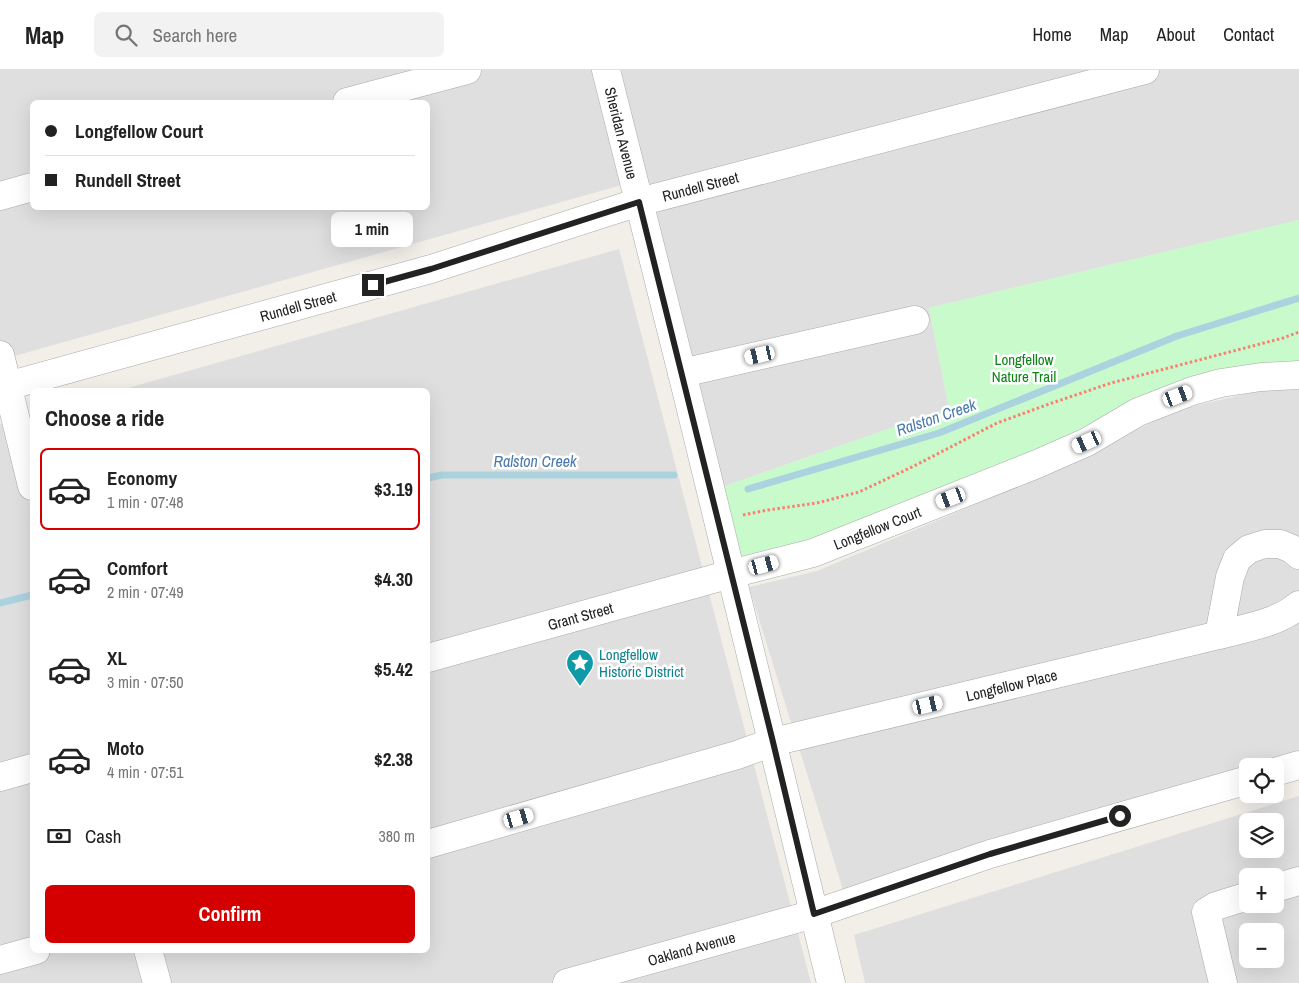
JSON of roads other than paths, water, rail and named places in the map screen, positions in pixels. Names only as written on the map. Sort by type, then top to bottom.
[{"type":"street","points":[[355,100],[468,70]]},
{"type":"street","name":"Sheridan Avenue","points":[[606,70],[831,983]]},
{"type":"street","name":"Rundell Street","points":[[4,387],[431,269],[639,202],[1145,70]]},
{"type":"street","points":[[0,196],[30,188]]},
{"type":"street","points":[[682,373],[915,320]]},
{"type":"street","points":[[0,355],[4,387],[30,479]]},
{"type":"street","name":"Longfellow Court","points":[[731,574],[812,553],[1037,464],[1087,442],[1138,412],[1192,391],[1221,383],[1261,377],[1299,375]]},
{"type":"street","points":[[1220,635],[1230,577],[1237,559],[1249,548],[1265,544],[1280,544],[1299,554]]},
{"type":"street","name":"Grant Street","points":[[430,657],[731,574]]},
{"type":"street","name":"Longfellow Place","points":[[430,843],[737,755],[773,742],[1220,635],[1270,621],[1292,611],[1299,605]]},
{"type":"street","points":[[1284,769],[1299,765]]},
{"type":"street","points":[[0,777],[30,769]]},
{"type":"street","points":[[814,914],[990,854],[1239,783]]},
{"type":"street","points":[[1284,885],[1299,881]]},
{"type":"street","points":[[1223,983],[1206,912],[1216,906],[1239,899]]},
{"type":"street","name":"Oakland Avenue","points":[[574,982],[814,914]]},
{"type":"street","points":[[0,960],[30,952]]},
{"type":"street","points":[[149,953],[156,983]]},
{"type":"waterway","name":"Ralston Creek","points":[[748,489],[939,433],[1177,336],[1299,298]]},
{"type":"waterway","name":"Ralston Creek","points":[[430,478],[442,475],[674,475]]},
{"type":"waterway","name":"Ralston Creek","points":[[0,603],[30,596]]},
{"type":"place","name":"Longfellow Historic District","points":[[580,687]]},
{"type":"park label","name":"Longfellow Nature Trail","points":[[1024,368]]}]
